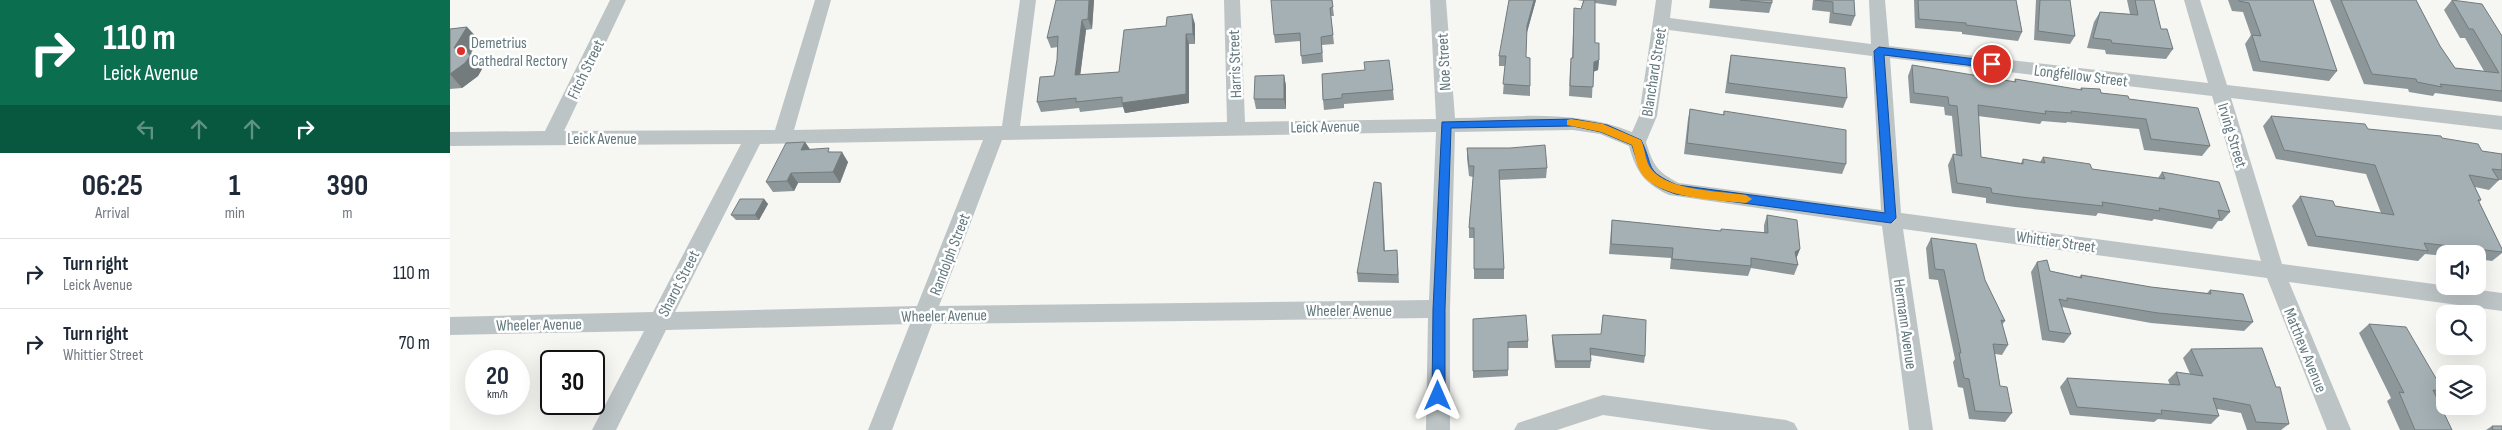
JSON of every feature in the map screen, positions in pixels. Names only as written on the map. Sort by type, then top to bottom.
[{"type":"street","name":"Fitch Street","points":[[551,138],[618,0]]},
{"type":"street","points":[[782,137],[823,0]]},
{"type":"street","name":"Randolph Street","points":[[880,430],[925,315],[1003,133],[1028,0]]},
{"type":"street","name":"Harris Street","points":[[1232,0],[1236,127]]},
{"type":"street","name":"Noe Street","points":[[1438,0],[1446,124],[1439,309],[1438,430]]},
{"type":"street","name":"Blanchard Street","points":[[1637,142],[1648,116],[1664,0]]},
{"type":"street","name":"Hermann Avenue","points":[[1877,0],[1891,218],[1921,430]]},
{"type":"street","name":"Irving Street","points":[[2192,0],[2274,271]]},
{"type":"street","name":"Longfellow Street","points":[[1661,23],[2220,92],[2502,123]]},
{"type":"street","name":"Leick Avenue","points":[[450,139],[782,137],[1236,127],[1573,123],[1603,128],[1637,142]]},
{"type":"street","name":"Sharot Street","points":[[604,430],[754,137]]},
{"type":"street","name":"Whittier Street","points":[[1637,142],[1645,170],[1658,181],[1676,190],[2502,302]]},
{"type":"street","name":"Matthew Avenue","points":[[2274,271],[2339,430]]},
{"type":"street","name":"Wheeler Avenue","points":[[450,326],[925,315],[1439,309]]},
{"type":"street","points":[[1526,430],[1603,405],[1786,430]]},
{"type":"building","points":[[1056,0],[1089,0],[1088,19],[1082,20],[1075,75],[1119,72],[1124,30],[1166,26],[1167,17],[1192,14],[1193,34],[1186,34],[1186,94],[1122,103],[1122,97],[1076,102],[1076,98],[1037,102],[1040,77],[1054,76],[1057,60],[1058,36],[1047,38]]},
{"type":"building","points":[[1271,0],[1332,0],[1333,7],[1330,8],[1333,35],[1321,37],[1322,53],[1301,56],[1300,33],[1274,35]]},
{"type":"building","points":[[1509,0],[1534,0],[1527,26],[1526,57],[1530,58],[1530,86],[1503,84],[1506,56],[1499,56]]},
{"type":"building","points":[[1584,0],[1595,0],[1595,43],[1599,43],[1599,60],[1594,62],[1593,87],[1570,86],[1571,58],[1573,58],[1574,8],[1581,9]]},
{"type":"building","points":[[1740,0],[1772,0],[1772,3]]},
{"type":"building","points":[[1815,0],[1854,0],[1855,16],[1833,13],[1833,2]]},
{"type":"building","points":[[1918,0],[2016,0],[2022,32],[1966,25],[1966,23],[1919,19]]},
{"type":"building","points":[[2040,0],[2070,0],[2075,36],[2038,31]]},
{"type":"building","points":[[2135,0],[2154,0],[2161,29],[2167,29],[2173,49],[2112,43],[2111,40],[2093,38],[2100,12],[2138,15]]},
{"type":"building","points":[[2238,0],[2313,0],[2337,71],[2260,61],[2252,35],[2261,36],[2249,3]]},
{"type":"building","points":[[2341,0],[2416,0],[2440,46],[2455,68],[2499,73],[2473,29],[2469,29],[2452,0],[2482,4],[2502,36],[2502,91],[2440,84],[2442,87],[2417,82],[2416,79],[2372,74]]},
{"type":"building","points":[[467,27],[454,48],[465,47],[470,56],[465,63],[450,74],[450,29]]},
{"type":"building","points":[[1731,55],[1845,68],[1847,98],[1728,83]]},
{"type":"building","points":[[1389,60],[1393,90],[1342,94],[1342,98],[1323,100],[1322,74],[1365,70],[1364,62]]},
{"type":"building","points":[[1912,65],[2016,82],[2015,79],[2082,90],[2081,88],[2100,89],[2101,93],[2128,96],[2129,99],[2198,108],[2210,146],[2151,139],[2146,119],[2071,111],[2072,113],[2045,111],[2046,114],[1978,105],[1981,157],[2023,164],[2023,159],[2045,163],[2043,157],[2090,164],[2092,169],[2165,179],[2162,172],[2219,182],[2230,212],[2218,210],[2220,219],[2159,208],[2160,211],[2102,202],[2103,206],[2021,197],[1992,193],[1991,188],[1957,183],[1953,154],[1962,156],[1957,106],[1949,105],[1948,97],[1914,93]]},
{"type":"building","points":[[1284,75],[1284,99],[1254,99],[1255,76]]},
{"type":"building","points":[[1690,109],[1724,115],[1724,111],[1846,130],[1846,164],[1687,143]]},
{"type":"building","points":[[2271,116],[2365,124],[2368,129],[2441,136],[2442,138],[2478,144],[2482,151],[2502,154],[2502,170],[2492,169],[2499,180],[2469,175],[2481,200],[2478,200],[2502,252],[2486,250],[2486,245],[2424,243],[2428,251],[2316,236],[2300,196],[2333,201],[2335,206],[2394,215],[2375,165],[2284,150]]},
{"type":"building","points":[[805,142],[801,150],[829,148],[828,152],[842,152],[833,172],[791,173],[787,181],[766,182],[786,143]]},
{"type":"building","points":[[1545,145],[1547,168],[1499,170],[1504,269],[1474,269],[1474,228],[1469,228],[1474,166],[1469,166],[1467,148],[1510,148]]},
{"type":"building","points":[[1374,182],[1381,183],[1384,251],[1397,250],[1398,275],[1357,273]]},
{"type":"building","points":[[740,199],[764,199],[755,215],[731,215]]},
{"type":"building","points":[[1767,215],[1797,220],[1800,249],[1795,252],[1798,265],[1751,258],[1751,266],[1672,259],[1673,248],[1611,244],[1612,220],[1721,231],[1721,229],[1768,233]]},
{"type":"building","points":[[1931,238],[1976,244],[1985,280],[2005,321],[2001,320],[2008,345],[1993,344],[2000,386],[2007,387],[2012,413],[1975,411],[1969,379],[1964,378],[1959,353],[1961,353],[1944,270],[1935,269]]},
{"type":"building","points":[[2047,260],[2050,271],[2082,278],[2081,275],[2151,287],[2211,294],[2210,290],[2243,294],[2253,322],[2158,313],[2067,298],[2067,301],[2059,299],[2071,334],[2049,331],[2037,262]]},
{"type":"building","points":[[1526,315],[1528,341],[1508,342],[1508,370],[1473,371],[1473,319]]},
{"type":"building","points":[[1603,315],[1646,320],[1645,356],[1590,348],[1591,361],[1556,361],[1552,335],[1601,334]]},
{"type":"building","points":[[2369,324],[2406,327],[2436,378],[2436,391],[2433,390],[2436,396],[2436,415],[2445,415],[2452,430],[2415,430],[2399,392],[2404,393]]},
{"type":"building","points":[[2262,348],[2276,387],[2280,387],[2289,424],[2256,422],[2250,405],[2213,398],[2219,416],[2161,410],[2162,414],[2077,407],[2067,378],[2180,385],[2176,372],[2203,376],[2191,349]]},
{"type":"building","points":[[2492,426],[2502,426],[2502,430],[2493,430]]},
{"type":"slow traffic","points":[[1571,123],[1603,128],[1637,142],[1645,170],[1658,181],[1676,190],[1746,199]]},
{"type":"place","name":"Demetrius Cathedral Rectory","points":[[461,51]]},
{"type":"route","points":[[1438,396],[1439,309],[1446,124],[1573,123],[1603,128],[1637,142],[1645,170],[1658,181],[1676,190],[1891,218],[1879,51],[1992,64]]}]
